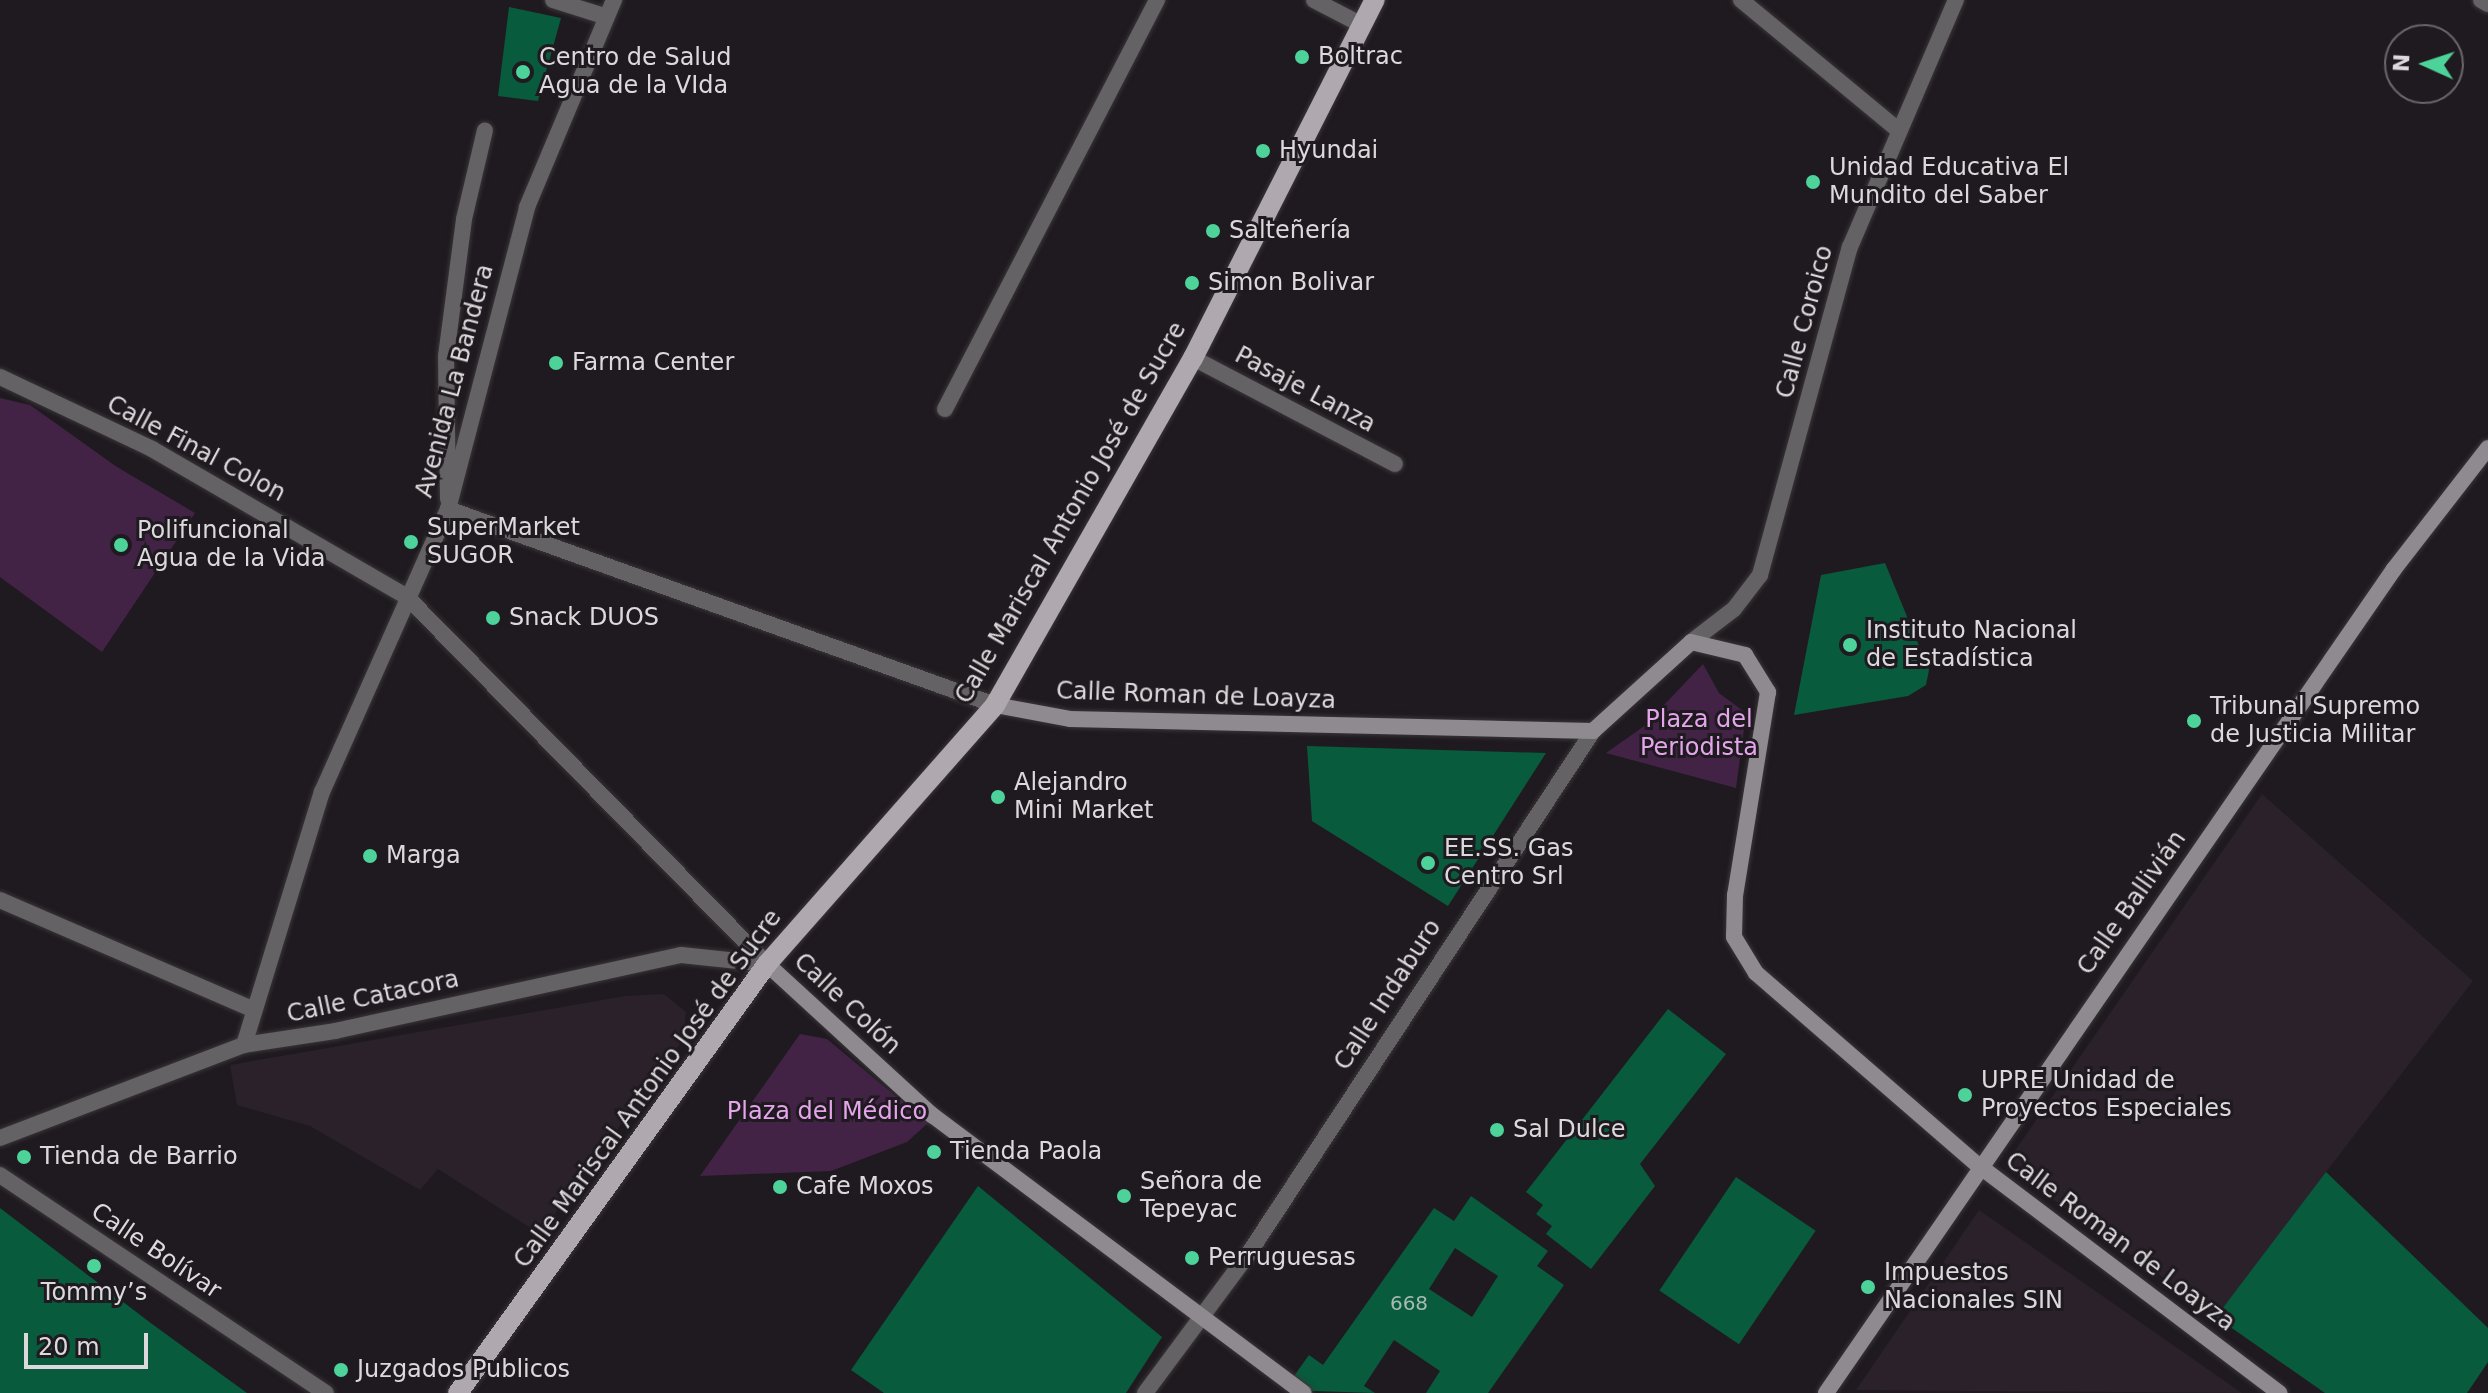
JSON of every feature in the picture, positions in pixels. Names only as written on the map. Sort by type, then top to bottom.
[{"type":"main road","name":"Calle Mariscal Antonio José de Sucre","points":[[458,1393],[767,964],[995,705],[1193,358],[1375,0]]},
{"type":"main road","name":"Calle Ballivián","points":[[1826,1393],[1978,1165],[2394,569],[2488,448]]},
{"type":"main road","name":"Calle Indaburo","points":[[1593,731],[1691,642]]},
{"type":"main road","name":"Calle Roman de Loayza","points":[[1691,642],[1745,655],[1768,692],[1735,895],[1734,937],[1756,973],[1978,1165],[2280,1393]]},
{"type":"main road","name":"Calle Roman de Loayza","points":[[995,705],[1070,719],[1593,731]]},
{"type":"main road","name":"Calle Colón","points":[[767,964],[932,1115],[1303,1393]]},
{"type":"street","points":[[553,0],[604,16]]},
{"type":"street","name":"Avenida La Bandera","points":[[244,1045],[322,792],[406,596],[448,509],[527,207],[604,16],[614,0]]},
{"type":"street","points":[[945,409],[1157,0]]},
{"type":"street","points":[[1314,0],[1362,25]]},
{"type":"street","points":[[1741,0],[1897,129]]},
{"type":"street","name":"Calle Coroico","points":[[1691,642],[1734,609],[1760,575],[1850,247],[1897,129],[1956,0]]},
{"type":"street","points":[[2481,0],[2488,4]]},
{"type":"street","points":[[448,509],[446,356],[464,219],[485,130]]},
{"type":"street","name":"Pasaje Lanza","points":[[1193,358],[1395,464]]},
{"type":"street","name":"Calle Final Colon","points":[[0,377],[164,456],[406,596]]},
{"type":"street","name":"Calle Roman de Loayza","points":[[448,509],[995,705]]},
{"type":"street","name":"Calle Colón","points":[[406,596],[767,964]]},
{"type":"street","name":"Calle Indaburo","points":[[1145,1393],[1249,1253],[1593,731]]},
{"type":"street","points":[[0,900],[254,1010]]},
{"type":"street","name":"Calle Catacora","points":[[0,1138],[244,1045],[335,1031],[681,955],[767,964]]},
{"type":"street","name":"Calle Bolívar","points":[[0,1175],[326,1393]]},
{"type":"shaded area","points":[[2262,794],[2473,981],[2326,1172],[2488,1328],[2488,1362],[2467,1393],[2325,1393],[2005,1165]]},
{"type":"shaded area","points":[[664,994],[686,1012],[683,1040],[540,1234],[438,1169],[420,1190],[310,1126],[237,1105],[230,1065],[625,996]]},
{"type":"shaded area","points":[[1979,1210],[2242,1393],[1856,1390]]},
{"type":"green space","points":[[0,398],[30,405],[117,467],[195,513],[102,652],[0,577]]},
{"type":"green space","name":"Plaza del Periodista","points":[[1703,664],[1719,693],[1746,713],[1736,788],[1606,753],[1643,727]]},
{"type":"green space","name":"Plaza del Médico","points":[[800,1034],[827,1039],[928,1123],[907,1142],[831,1171],[700,1176]]},
{"type":"building","name":"Centro de Salud Agua de la VIda","points":[[509,7],[561,18],[538,101],[498,96]]},
{"type":"building","points":[[1885,563],[1929,670],[1926,685],[1908,696],[1794,715],[1821,575]]},
{"type":"building","name":"EE.SS. Gas Centro Srl","points":[[1307,746],[1546,753],[1448,906],[1312,821]]},
{"type":"building","points":[[1668,1009],[1726,1054],[1640,1164],[1655,1186],[1591,1269],[1546,1234],[1552,1226],[1536,1214],[1543,1205],[1526,1192]]},
{"type":"building","points":[[2326,1172],[2488,1328],[2488,1362],[2467,1393],[2325,1393],[2216,1317]]},
{"type":"building","points":[[1736,1177],[1816,1231],[1739,1344],[1659,1291]]},
{"type":"building","points":[[978,1186],[1162,1337],[1126,1393],[884,1393],[851,1370]]},
{"type":"building","points":[[1471,1196],[1548,1251],[1537,1266],[1564,1285],[1488,1393],[1426,1393],[1440,1371],[1394,1340],[1364,1386],[1375,1393],[1284,1390],[1309,1355],[1323,1365],[1434,1208],[1454,1221]],"holes":[[[1455,1248],[1498,1276],[1472,1317],[1429,1289]]]},
{"type":"building","points":[[0,1208],[152,1324],[247,1393],[0,1393]]},
{"type":"place","name":"Boltrac","points":[[1302,57]]},
{"type":"place","name":"Centro de Salud Agua de la VIda","points":[[523,72]]},
{"type":"place","name":"Hyundai","points":[[1263,151]]},
{"type":"place","name":"Unidad Educativa El Mundito del Saber","points":[[1813,182]]},
{"type":"place","name":"Salteñería","points":[[1213,231]]},
{"type":"place","name":"Simon Bolivar","points":[[1192,283]]},
{"type":"place","name":"Farma Center","points":[[556,363]]},
{"type":"place","name":"SuperMarket SUGOR","points":[[411,542]]},
{"type":"place","name":"Polifuncional Agua de la Vida","points":[[121,545]]},
{"type":"place","name":"Snack DUOS","points":[[493,618]]},
{"type":"place","name":"Instituto Nacional de Estadística","points":[[1850,645]]},
{"type":"place","name":"Tribunal Supremo de Justicia Militar","points":[[2194,721]]},
{"type":"place","name":"Alejandro Mini Market","points":[[998,797]]},
{"type":"place","name":"Marga","points":[[370,856]]},
{"type":"place","name":"EE.SS. Gas Centro Srl","points":[[1428,863]]},
{"type":"place","name":"UPRE Unidad de Proyectos Especiales","points":[[1965,1095]]},
{"type":"place","name":"Sal Dulce","points":[[1497,1130]]},
{"type":"place","name":"Tienda Paola","points":[[934,1152]]},
{"type":"place","name":"Tienda de Barrio","points":[[24,1157]]},
{"type":"place","name":"Cafe Moxos","points":[[780,1187]]},
{"type":"place","name":"Señora de Tepeyac","points":[[1124,1196]]},
{"type":"place","name":"Perruguesas","points":[[1192,1258]]},
{"type":"place","name":"Tommy’s","points":[[94,1266]]},
{"type":"place","name":"Impuestos Nacionales SIN","points":[[1868,1287]]},
{"type":"place","name":"Juzgados Publicos","points":[[341,1370]]}]
